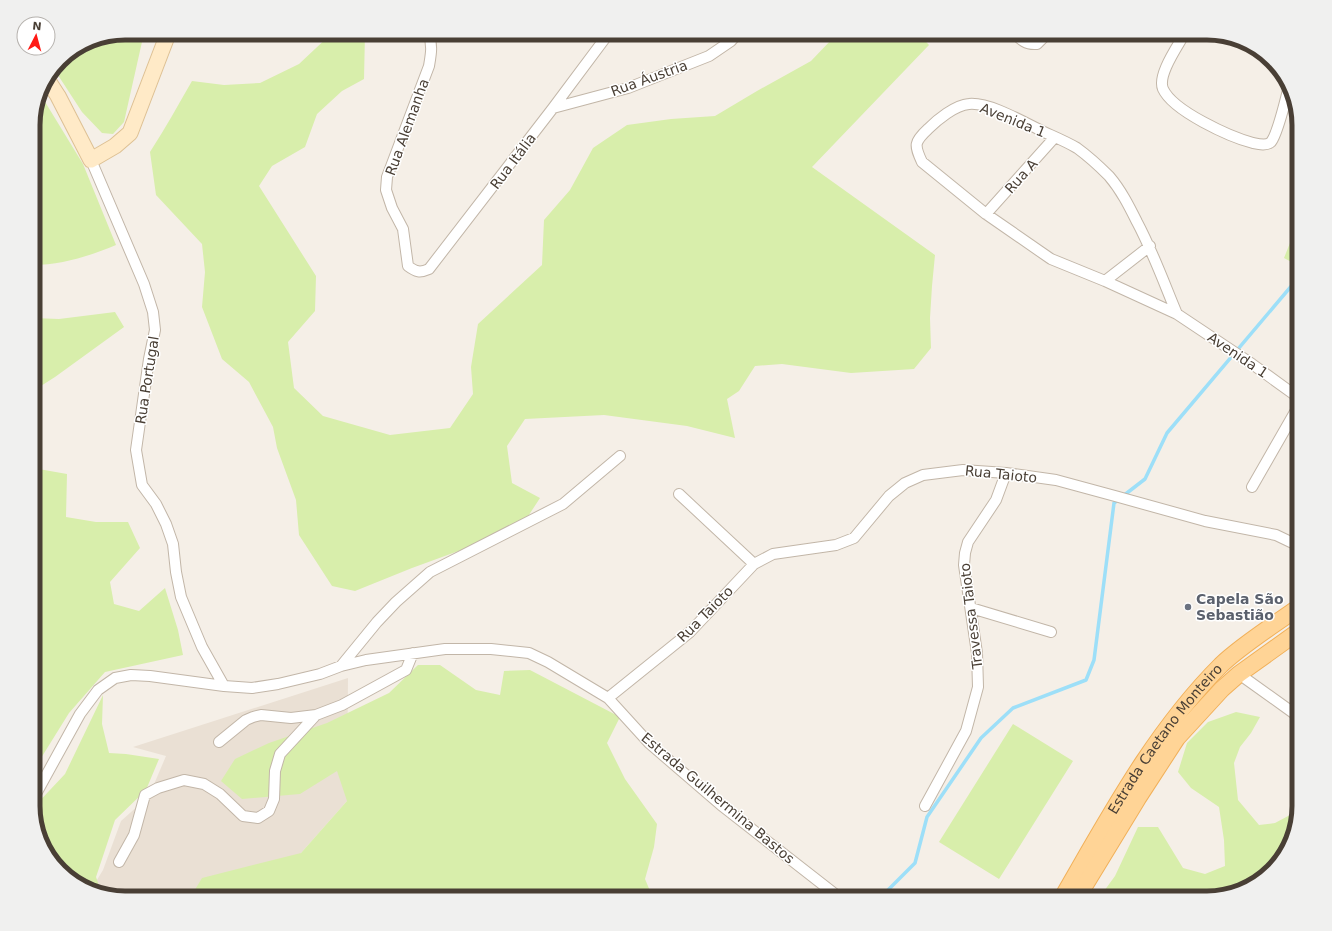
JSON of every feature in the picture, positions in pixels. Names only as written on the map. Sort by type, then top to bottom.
[{"type":"main road","name":"Estrada Caetano Monteiro","points":[[1066,891],[1157,742],[1189,699],[1222,664],[1292,612]]},
{"type":"main road","name":"Estrada Caetano Monteiro","points":[[1081,891],[1138,798],[1177,738],[1222,689],[1239,674],[1292,636]]},
{"type":"street","points":[[91,160],[115,146],[130,133],[166,40]]},
{"type":"street","name":"Rua Alemanha","points":[[408,266],[403,230],[392,208],[386,190],[387,177],[429,66],[432,51],[431,40]]},
{"type":"street","name":"Rua Itália","points":[[408,266],[416,271],[422,272],[429,268],[604,40]]},
{"type":"street","name":"Rua Áustria","points":[[553,108],[628,88],[709,56],[732,40]]},
{"type":"street","points":[[1021,40],[1030,45],[1037,44],[1042,40]]},
{"type":"street","points":[[1180,40],[1164,72],[1162,81],[1163,89],[1182,109],[1214,129],[1242,140],[1267,144],[1271,142],[1275,132],[1286,94]]},
{"type":"street","name":"Rua Portugal","points":[[50,84],[91,160],[144,284],[153,312],[155,330],[149,359],[136,450],[142,484],[156,504],[166,524],[173,544],[176,572],[181,597],[202,647],[224,686]]},
{"type":"street","name":"Avenida 1","points":[[1177,314],[1150,246],[1125,197],[1109,176],[1076,148],[993,108],[980,104],[968,104],[956,108],[931,125],[920,136],[916,142],[916,150],[922,162],[986,214],[1051,259],[1105,281],[1177,314],[1252,364],[1292,393]]},
{"type":"street","name":"Rua A","points":[[986,214],[1055,138]]},
{"type":"street","points":[[1105,281],[1150,246]]},
{"type":"street","points":[[1252,487],[1292,417]]},
{"type":"street","points":[[341,666],[377,622],[396,602],[430,572],[563,504],[620,456]]},
{"type":"street","name":"Rua Taioto","points":[[608,698],[690,632],[754,564],[773,554],[836,545],[854,538],[889,496],[905,483],[923,475],[963,470],[1006,473],[1056,480],[1205,521],[1276,535],[1292,543]]},
{"type":"street","name":"Travessa Taioto","points":[[925,806],[966,731],[978,687],[977,653],[964,565],[965,553],[968,542],[996,500],[1006,473]]},
{"type":"street","points":[[679,494],[754,564]]},
{"type":"street","points":[[971,608],[1051,632]]},
{"type":"street","name":"Estrada Guilhermina Bastos","points":[[40,787],[80,714],[98,690],[115,678],[130,675],[150,676],[224,686],[252,688],[278,684],[320,674],[341,666],[366,660],[413,653],[445,649],[491,649],[529,653],[548,662],[608,698],[648,743],[721,805],[831,891]]},
{"type":"street","points":[[219,742],[240,725],[253,717],[261,715],[291,718],[316,715],[342,705],[406,670],[413,653]]},
{"type":"street","points":[[1239,674],[1292,712]]},
{"type":"street","points":[[119,862],[134,835],[145,795],[158,788],[184,780],[204,784],[220,794],[243,816],[258,818],[268,812],[274,799],[275,771],[280,754],[316,715]]},
{"type":"shaded area","points":[[348,678],[347,801],[301,853],[254,891],[120,891],[94,885],[103,870],[121,821],[149,796],[166,756],[133,747]]},
{"type":"green space","points":[[142,40],[124,122],[113,134],[102,133],[82,112],[58,73],[69,61],[87,49],[103,43],[114,41]]},
{"type":"green space","points":[[325,40],[365,40],[364,79],[342,91],[317,114],[305,147],[272,166],[259,186],[316,276],[315,311],[288,342],[294,388],[323,416],[390,435],[450,428],[473,394],[471,367],[478,324],[542,265],[544,220],[570,190],[593,148],[627,125],[671,119],[715,116],[811,61],[831,40],[924,40],[929,45],[812,167],[935,255],[930,318],[931,348],[914,369],[851,373],[782,364],[755,366],[739,391],[727,399],[735,438],[687,426],[604,415],[525,419],[507,446],[512,483],[540,498],[525,521],[464,549],[355,591],[332,586],[299,535],[296,500],[277,448],[273,427],[249,382],[222,359],[202,307],[205,272],[202,244],[156,195],[150,152],[192,81],[224,85],[260,83],[299,64]]},
{"type":"green space","points":[[44,100],[83,164],[116,245],[75,259],[40,265],[40,120]]},
{"type":"green space","points":[[1292,238],[1292,262],[1284,258]]},
{"type":"green space","points":[[115,312],[124,327],[40,387],[40,318],[59,319]]},
{"type":"green space","points":[[40,469],[67,474],[66,517],[96,522],[128,522],[140,548],[110,582],[114,604],[139,611],[165,588],[178,630],[183,655],[105,672],[69,713],[40,760]]},
{"type":"green space","points":[[418,665],[440,665],[476,690],[500,695],[504,671],[530,670],[620,717],[607,743],[625,779],[657,824],[654,847],[645,879],[650,891],[194,891],[202,878],[301,853],[347,801],[337,771],[300,794],[242,799],[221,781],[235,759],[269,743],[327,723],[389,693]]},
{"type":"green space","points":[[103,695],[102,724],[109,753],[159,759],[146,790],[115,820],[96,877],[99,886],[87,882],[69,870],[51,848],[45,833],[40,811],[40,801],[65,774]]},
{"type":"green space","points":[[1236,712],[1260,717],[1251,733],[1240,747],[1234,763],[1238,800],[1259,825],[1275,823],[1290,815],[1291,818],[1286,838],[1278,853],[1263,870],[1254,877],[1229,888],[1207,891],[1104,891],[1115,876],[1138,827],[1158,827],[1183,868],[1205,874],[1225,866],[1224,840],[1219,807],[1191,788],[1178,772],[1187,743],[1208,722]]},
{"type":"green space","points":[[1013,724],[1073,761],[999,879],[939,842]]},
{"type":"waterway","points":[[887,891],[915,863],[927,817],[981,738],[1013,708],[1086,680],[1094,660],[1114,503],[1145,479],[1167,433],[1292,285]]},
{"type":"place","name":"Capela São Sebastião","points":[[1188,607]]}]
